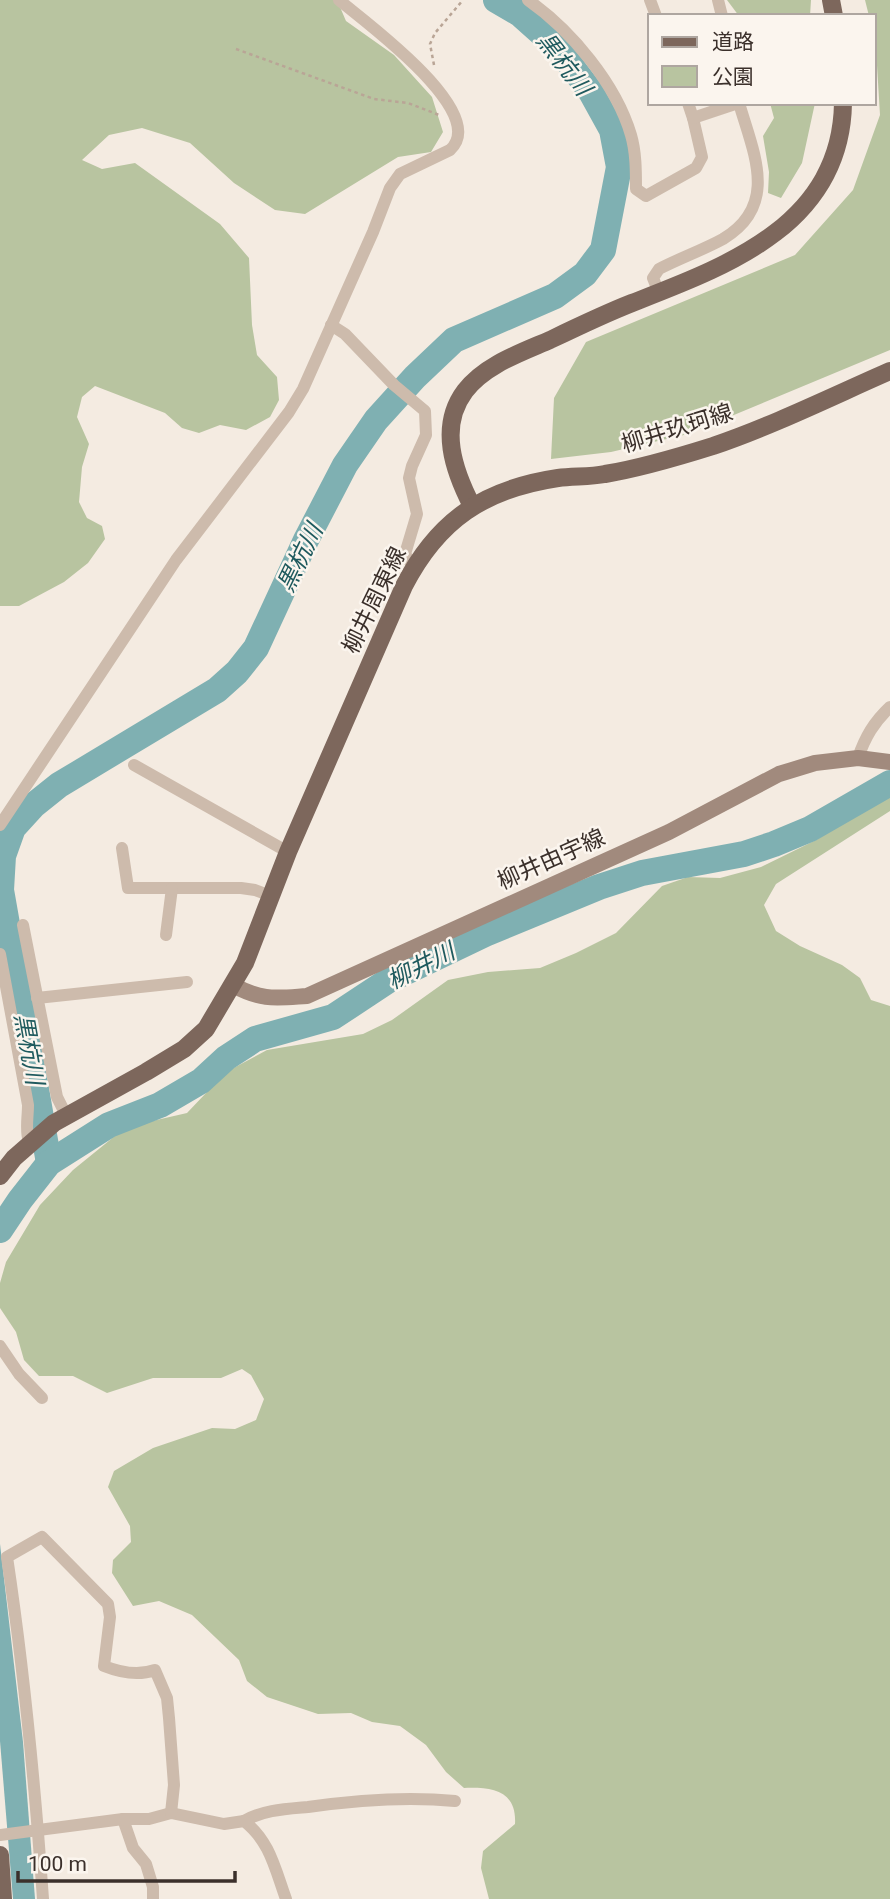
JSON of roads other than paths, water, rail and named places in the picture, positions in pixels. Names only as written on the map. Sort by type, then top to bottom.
[{"type":"main road","points":[[472,506],[451,456],[453,414],[464,393],[479,376],[507,359],[745,255],[776,234],[804,208],[826,176],[838,141],[843,105]]},
{"type":"main road","name":"柳井玖珂線","points":[[472,506],[497,493],[523,485],[648,466],[716,445],[890,371]]},
{"type":"main road","name":"柳井周東線","points":[[0,1176],[14,1157],[60,1119],[184,1049],[206,1029],[245,963],[288,852],[414,568],[438,534],[472,506]]},
{"type":"main road","name":"柳井由宇線","points":[[233,985],[252,996],[307,996],[669,832],[779,774],[815,763],[858,758],[888,762]]},
{"type":"main road","points":[[0,1855],[3,1899]]},
{"type":"street","points":[[0,825],[176,560],[289,412],[303,388],[390,188],[400,174],[450,150],[456,144],[459,130],[439,91],[393,44],[339,0]]},
{"type":"street","points":[[528,0],[559,24],[614,94],[632,137],[636,189],[646,196],[696,168],[702,157],[689,105]]},
{"type":"street","points":[[693,118],[733,105]]},
{"type":"street","points":[[659,293],[653,283],[659,269],[722,239],[738,227],[754,206],[759,186],[756,161],[740,105]]},
{"type":"street","points":[[331,325],[345,334],[394,385],[425,411],[426,435],[412,466],[410,478],[417,514],[405,554],[414,568]]},
{"type":"street","points":[[858,758],[870,729],[890,706]]},
{"type":"street","points":[[134,765],[288,852]]},
{"type":"street","points":[[122,848],[128,888],[241,888],[271,896]]},
{"type":"street","points":[[166,935],[172,888]]},
{"type":"street","points":[[23,925],[60,1119]]},
{"type":"street","points":[[0,954],[28,1105],[29,1121],[26,1133],[31,1141]]},
{"type":"street","points":[[37,998],[187,982]]},
{"type":"street","points":[[0,1346],[19,1374],[42,1398]]},
{"type":"street","points":[[43,1899],[19,1641],[7,1557],[42,1537],[108,1604],[110,1617],[104,1666],[120,1672],[155,1670],[167,1698],[174,1785],[171,1813]]},
{"type":"street","points":[[3,1835],[124,1819],[149,1819],[171,1813],[224,1824],[244,1821],[254,1815],[271,1811],[380,1798],[455,1801]]},
{"type":"street","points":[[124,1819],[133,1847],[146,1864],[153,1887],[153,1899]]},
{"type":"street","points":[[244,1821],[258,1832],[270,1854],[286,1899]]},
{"type":"water","points":[[0,1544],[23,1742],[35,1899],[13,1899],[0,1741]]},
{"type":"waterway","name":"黒杭川","points":[[49,1163],[1,890],[3,856],[13,828],[34,805],[59,785],[217,690],[237,672],[256,648],[306,540],[345,465],[376,420],[454,340],[555,296],[585,274],[603,250],[619,167],[612,130],[591,92],[557,47],[520,14],[496,0]]},
{"type":"waterway","name":"柳井川","points":[[0,1230],[49,1163],[109,1125],[160,1105],[201,1081],[226,1058],[255,1039],[333,1017],[389,980],[485,934],[599,887],[642,873],[744,854],[774,844],[810,829],[890,783]]}]
